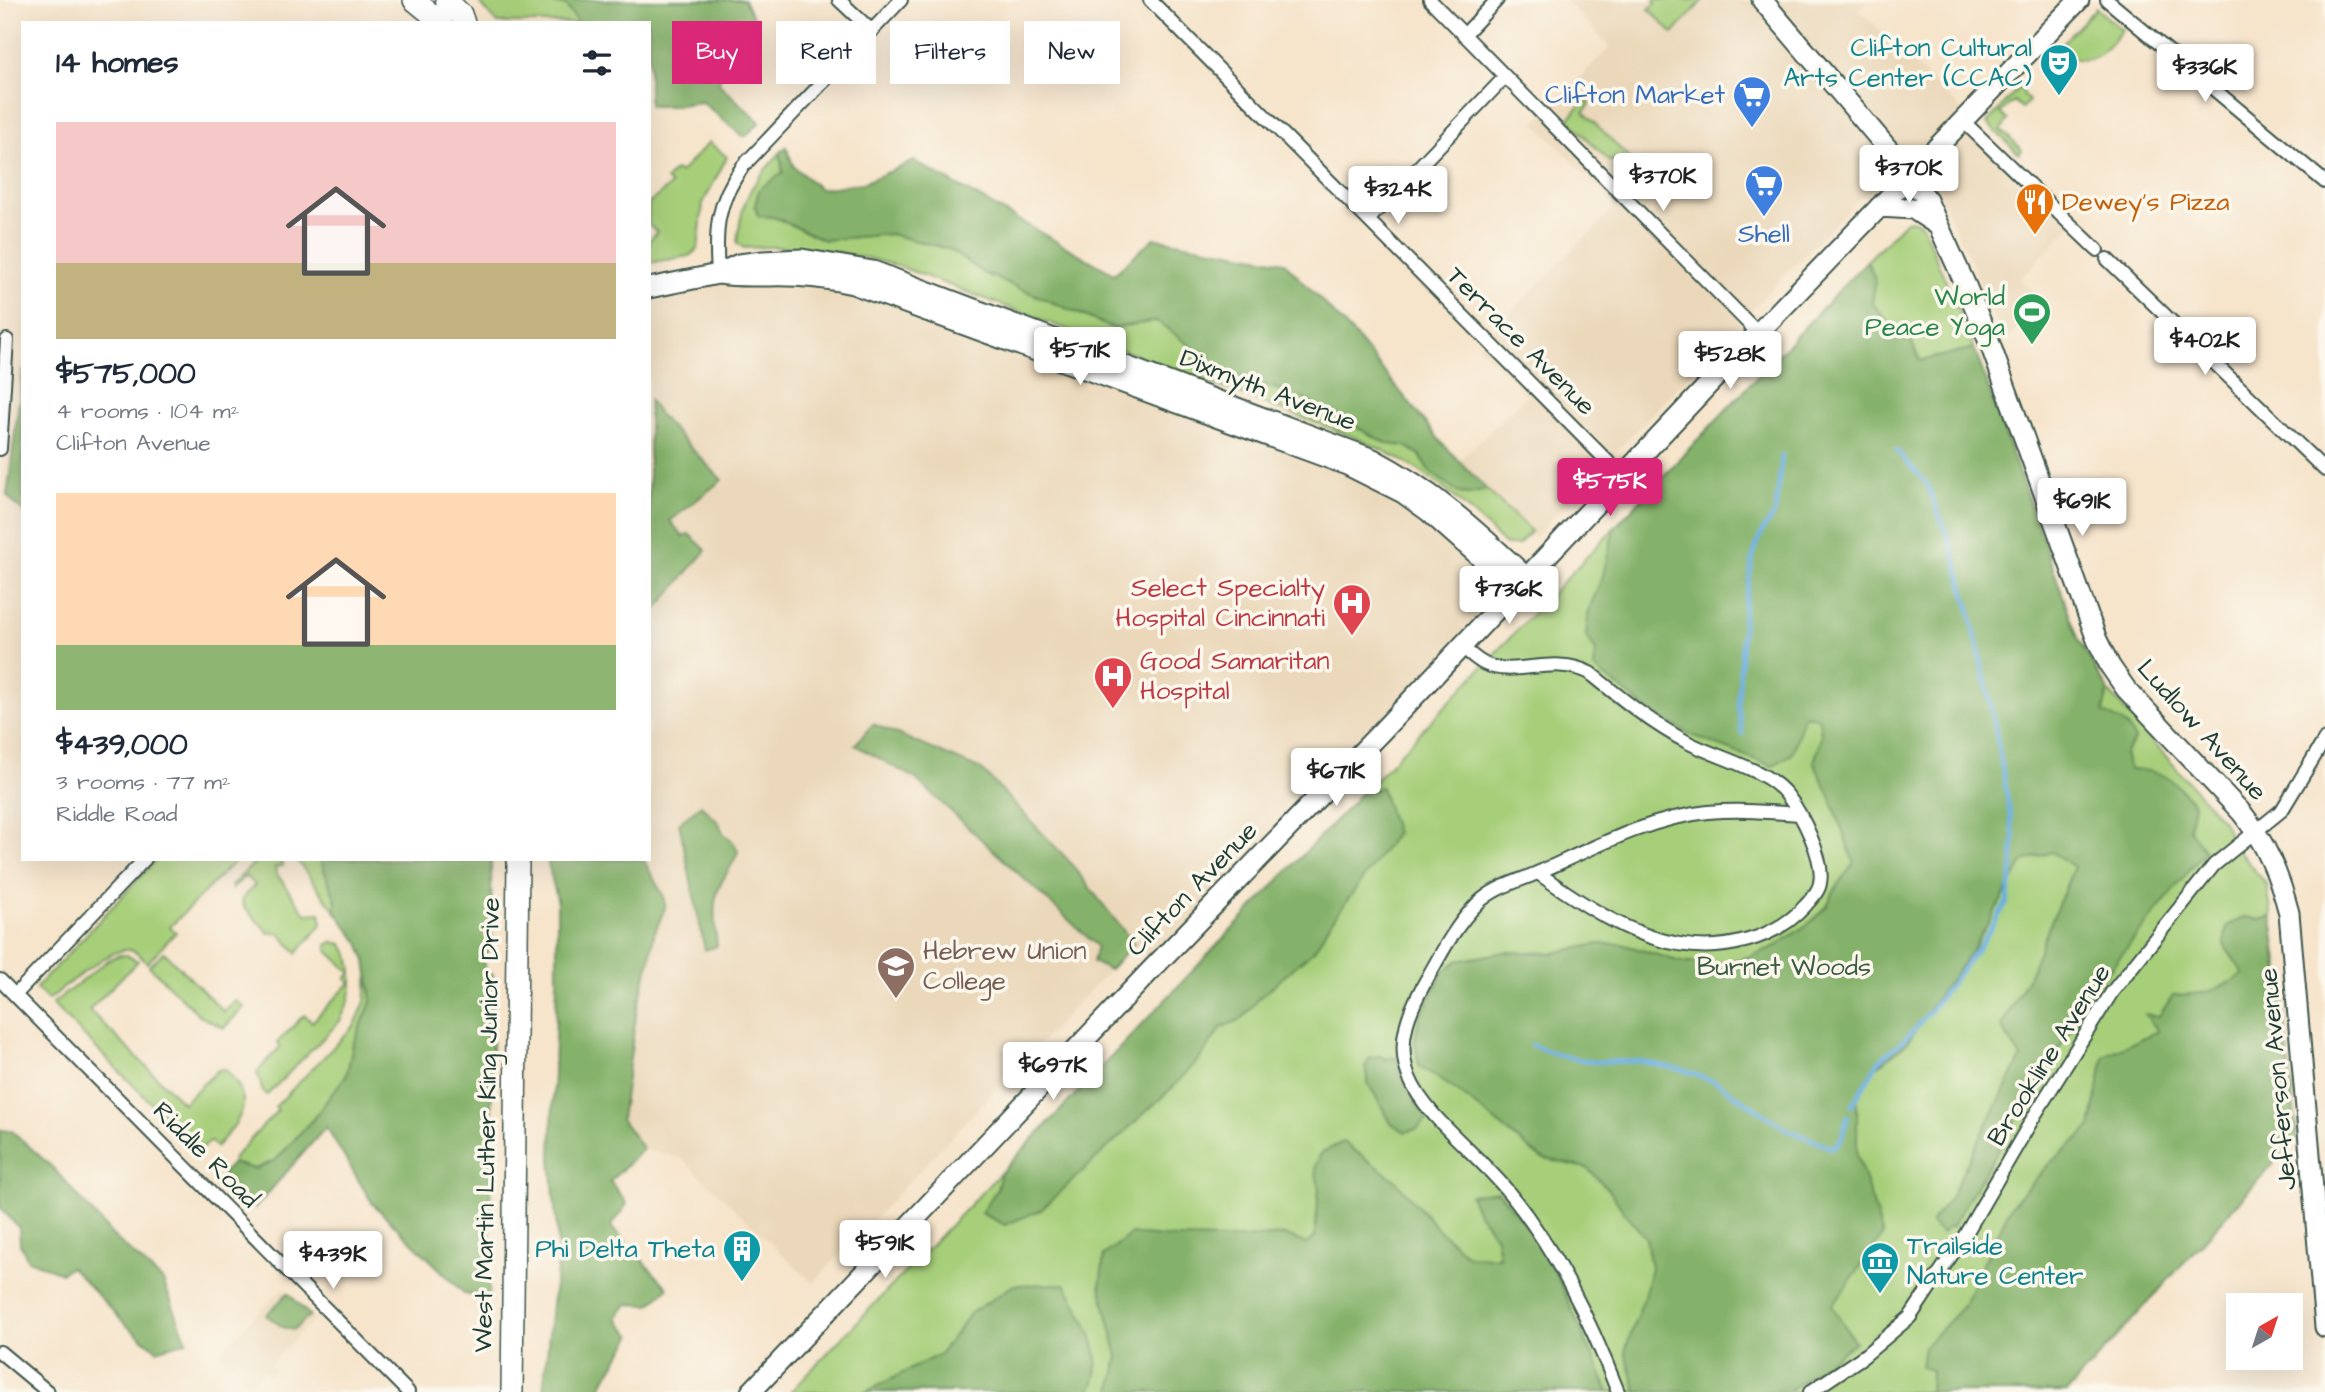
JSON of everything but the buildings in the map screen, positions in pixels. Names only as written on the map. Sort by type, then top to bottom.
[{"type":"main road","points":[[414,0],[440,21]]},
{"type":"main road","points":[[446,0],[461,14],[463,21]]},
{"type":"main road","name":"West Martin Luther King Junior Drive","points":[[512,1392],[518,861]]},
{"type":"street","points":[[839,0],[861,21]]},
{"type":"street","points":[[876,27],[901,0]]},
{"type":"street","name":"Terrace Avenue","points":[[1150,0],[1622,476]]},
{"type":"street","points":[[1430,0],[1758,333]]},
{"type":"street","points":[[1464,35],[1497,0]]},
{"type":"street","name":"Ludlow Avenue","points":[[1762,0],[1926,198],[1990,344],[2097,640],[2110,666],[2126,689],[2257,832]]},
{"type":"street","name":"Clifton Avenue","points":[[751,1392],[1879,206],[2079,0]]},
{"type":"street","points":[[2107,0],[2325,183]]},
{"type":"street","points":[[1368,220],[1505,77]]},
{"type":"street","points":[[718,274],[718,223],[724,197],[743,166],[821,84]]},
{"type":"street","points":[[1962,120],[2325,470]]},
{"type":"street","points":[[1879,206],[1913,209],[1937,224]]},
{"type":"street","name":"Dixmyth Avenue","points":[[651,288],[718,274],[739,264],[802,259],[873,271],[924,288],[1373,459],[1425,488],[1449,507],[1522,584]]},
{"type":"street","points":[[0,449],[7,340]]},
{"type":"street","points":[[1462,647],[1486,665],[1519,667],[1566,664],[1579,667],[1652,722],[1690,744],[1770,780],[1786,794],[1798,814],[1820,863],[1820,886],[1800,911],[1766,934],[1742,942],[1705,947],[1676,944],[1648,935],[1582,904],[1538,873]]},
{"type":"street","name":"Brookline Avenue","points":[[1810,1392],[1864,1356],[1910,1317],[1965,1235],[2036,1113],[2112,992],[2214,865],[2282,810],[2324,744]]},
{"type":"street","points":[[1618,1392],[1552,1252],[1499,1180],[1431,1111],[1409,1078],[1403,1056],[1410,1007],[1455,928],[1480,901],[1503,885],[1538,873],[1623,834],[1674,818],[1739,810],[1798,814]]},
{"type":"street","name":"Jefferson Avenue","points":[[2257,832],[2281,883],[2289,914],[2325,1327]]},
{"type":"street","points":[[15,995],[143,861]]},
{"type":"street","name":"Riddle Road","points":[[0,980],[408,1392]]},
{"type":"street","points":[[0,1352],[48,1392]]},
{"type":"shaded area","points":[[1565,0],[1868,0],[1859,10],[1967,115],[1962,120],[2072,225],[2020,279],[2043,301],[2004,343],[1969,258],[1932,180],[1909,174],[1879,185],[1866,198],[1859,198],[1534,537],[1459,461],[1527,395],[1478,346],[1616,206],[1535,123],[1610,47]]},
{"type":"shaded area","name":"Good Samaritan Hospital","points":[[718,274],[824,278],[1372,477],[1516,589],[1158,962],[1134,944],[813,1283],[682,1159],[643,1149],[621,1119],[637,1009],[654,934],[665,908],[665,899],[644,861],[651,861],[651,616],[706,550],[683,537],[670,521],[661,417],[651,403],[651,288]]},
{"type":"shaded area","points":[[283,1288],[314,1320],[269,1364],[275,1370],[269,1375],[263,1370],[249,1384],[218,1353]]},
{"type":"green space","points":[[477,0],[534,0],[565,5],[577,21],[495,21]]},
{"type":"green space","points":[[534,0],[744,0],[754,19],[752,21],[672,21],[672,84],[719,84],[760,122],[746,136],[742,136],[702,102],[651,106],[651,21],[577,21],[565,5]]},
{"type":"green space","points":[[1654,0],[1703,0],[1673,34],[1649,9],[1656,3]]},
{"type":"green space","points":[[2096,8],[2122,30],[2107,47],[2094,58],[2086,60],[2067,56],[2056,50]]},
{"type":"green space","points":[[2019,87],[2029,101],[2022,108],[2014,101],[2000,113],[2008,120],[2001,130],[2022,150],[2019,154],[1987,123]]},
{"type":"green space","points":[[1586,100],[1590,104],[1584,112],[1641,170],[1632,179],[1613,160],[1610,162],[1568,119]]},
{"type":"green space","points":[[709,142],[727,157],[703,203],[698,249],[689,256],[651,263],[651,239],[657,232],[651,227],[651,201],[671,185],[666,180],[675,170],[680,173]]},
{"type":"green space","points":[[786,147],[794,167],[820,189],[863,183],[914,161],[1114,274],[1154,238],[1284,262],[1355,336],[1441,442],[1487,490],[1459,493],[1429,471],[1420,455],[1406,446],[1388,444],[1300,397],[1222,370],[1157,321],[1113,328],[984,273],[949,249],[890,234],[824,240],[774,217],[758,216],[755,206],[759,189],[783,173],[780,153]]},
{"type":"green space","points":[[780,153],[783,174],[769,183],[760,195],[755,206],[758,216],[774,217],[824,240],[890,234],[949,249],[984,273],[1112,328],[1157,320],[1222,370],[1300,397],[1388,444],[1406,446],[1420,455],[1429,471],[1459,493],[1487,490],[1531,531],[1518,545],[1505,545],[1435,482],[1370,444],[901,267],[823,250],[744,248],[737,243],[745,204],[754,185]]},
{"type":"green space","name":"Burnet Woods","points":[[1911,220],[1923,227],[1974,348],[2079,641],[2108,691],[2223,821],[2235,847],[2267,885],[2280,973],[2297,1137],[2067,1392],[790,1392],[1197,968],[1867,261],[1906,221]]},
{"type":"green space","points":[[1867,261],[1875,279],[1872,303],[1892,326],[1909,336],[1920,361],[1974,348],[2079,641],[2108,691],[2103,712],[2127,726],[2135,740],[2125,753],[2129,769],[2166,777],[2186,795],[2194,804],[2189,829],[2205,851],[2097,985],[1951,1228],[1949,1226],[1942,1234],[1931,1223],[1949,1199],[2021,1058],[2001,1026],[2028,977],[2074,867],[2052,852],[2024,861],[1973,949],[1908,1042],[1872,1071],[1857,1100],[1857,1155],[1883,1235],[1832,1306],[1855,1342],[1787,1392],[1637,1392],[1625,1351],[1651,1268],[1646,1238],[1609,1190],[1587,1168],[1541,1158],[1456,1090],[1419,1066],[1415,1041],[1419,1017],[1443,972],[1457,961],[1505,952],[1553,953],[1599,944],[1622,944],[1684,963],[1723,963],[1751,956],[1776,946],[1812,921],[1826,907],[1854,863],[1830,796],[1814,763],[1821,737],[1820,720],[1804,716],[1792,754],[1772,766],[1691,735],[1653,714],[1594,668],[1596,651],[1586,636],[1589,609],[1602,579],[1614,529]]},
{"type":"green space","points":[[21,386],[21,510],[7,496]]},
{"type":"green space","points":[[651,403],[661,417],[722,480],[670,521],[683,537],[689,534],[706,550],[651,616]]},
{"type":"green space","points":[[873,724],[982,770],[1068,860],[1134,944],[1109,970],[1093,962],[1097,946],[916,779],[855,745]]},
{"type":"green space","points":[[1381,787],[1396,833],[1315,949],[1258,999],[1242,1019],[1222,1027],[1201,1057],[1176,1084],[1041,1210],[1005,1225],[981,1213],[997,1189],[1001,1173],[1361,793]]},
{"type":"green space","points":[[701,805],[719,823],[723,833],[738,851],[715,900],[717,946],[705,950],[679,823]]},
{"type":"green space","points":[[155,861],[235,861],[170,927],[176,932],[147,963],[134,952],[121,951],[99,961],[48,1000],[36,988]]},
{"type":"green space","points":[[256,861],[279,861],[283,866],[275,867],[276,873],[306,914],[320,913],[322,924],[297,953],[279,933],[269,933],[244,907],[242,899],[255,885],[245,876],[232,889],[231,886]]},
{"type":"green space","points":[[298,861],[321,861],[336,901],[335,911]]},
{"type":"green space","points":[[321,861],[491,861],[492,944],[483,960],[486,970],[493,975],[489,1298],[465,1294],[373,1204],[326,1127],[255,1208],[222,1174],[232,1163],[255,1169],[276,1160],[313,1119],[347,1074],[353,1044],[372,1000],[366,961],[359,943],[335,911],[336,901]]},
{"type":"green space","points":[[548,861],[644,861],[665,899],[665,908],[654,934],[637,1009],[621,1119],[643,1149],[610,1181],[627,1204],[611,1227],[668,1288],[650,1305],[627,1304],[617,1318],[632,1336],[597,1392],[543,1392],[559,1257],[551,1159],[557,899]]},
{"type":"green space","points":[[2245,917],[2260,920],[2272,917],[2297,1137],[2067,1392],[1930,1392],[1931,1370],[1921,1367],[1924,1347],[1963,1306],[2011,1206],[2048,1165],[2091,1127],[2104,1056],[2158,1031],[2145,1014],[2159,1016],[2173,995],[2210,991],[2244,974],[2224,945],[2227,926]]},
{"type":"green space","points":[[332,942],[342,944],[349,955],[352,970],[352,986],[349,1001],[340,1021],[267,1095],[263,1092],[257,1072],[280,1047],[278,1042],[304,1015],[312,1022],[350,983],[346,979],[351,973],[327,950],[327,945]]},
{"type":"green space","points":[[164,952],[224,1012],[235,1000],[244,1007],[224,1028],[201,1017],[149,966]]},
{"type":"green space","points":[[120,955],[138,961],[89,1010],[183,1103],[218,1070],[225,1069],[241,1091],[242,1109],[233,1127],[216,1147],[210,1141],[199,1151],[52,1004],[110,959]]},
{"type":"green space","points":[[368,976],[372,1001],[353,1044],[347,1074],[313,1119],[276,1160],[255,1169],[232,1163],[235,1156],[278,1110],[275,1107],[355,1025],[365,1002]]},
{"type":"green space","points":[[1379,1056],[1387,1059],[1396,1057],[1409,1090],[1428,1119],[1417,1129],[1405,1132],[1391,1123],[1369,1085],[1365,1067],[1370,1058]]},
{"type":"green space","points":[[0,1130],[12,1131],[53,1168],[113,1236],[163,1281],[187,1341],[157,1350],[126,1325],[71,1267],[61,1273],[28,1260],[20,1244],[19,1228],[0,1207]]},
{"type":"green space","points":[[1343,1142],[1395,1180],[1439,1230],[1468,1256],[1499,1257],[1496,1237],[1478,1213],[1470,1195],[1498,1191],[1529,1229],[1556,1274],[1609,1392],[1111,1392],[1118,1357],[1100,1286],[1104,1255],[1131,1234],[1230,1239],[1284,1235],[1307,1244],[1315,1237],[1319,1188],[1315,1167],[1321,1153]]},
{"type":"green space","points":[[1065,1284],[1086,1323],[1096,1351],[1095,1379],[1089,1392],[866,1392],[940,1354],[971,1313],[1014,1285]]},
{"type":"green space","points":[[288,1293],[310,1316],[293,1330],[283,1327],[266,1315]]},
{"type":"waterway","points":[[1852,1105],[1879,1061],[1907,1037],[1931,1010],[1983,941],[2007,902],[2012,875],[2014,837],[1993,715],[1970,612],[1952,547],[1927,484],[1897,451]]},
{"type":"waterway","points":[[1742,734],[1738,706],[1744,608],[1754,552],[1763,530],[1775,513],[1782,456]]},
{"type":"waterway","points":[[1531,1045],[1562,1056],[1593,1062],[1639,1061],[1683,1070],[1716,1082],[1786,1129],[1832,1148],[1841,1140],[1848,1116]]},
{"type":"place","name":"Clifton Cultural Arts Center (CCAC)","points":[[2059,97]]},
{"type":"place","name":"Clifton Market","points":[[1752,129]]},
{"type":"place","name":"Shell","points":[[1764,218]]},
{"type":"place","name":"Dewey's Pizza","points":[[2035,236]]},
{"type":"place","name":"World Peace Yoga","points":[[2032,346]]},
{"type":"place","name":"Select Specialty Hospital Cincinnati","points":[[1352,637]]},
{"type":"place","name":"Good Samaritan Hospital","points":[[1113,710]]},
{"type":"place","name":"Hebrew Union College","points":[[896,1000]]},
{"type":"place","name":"Phi Delta Theta","points":[[742,1283]]},
{"type":"place","name":"Trailside Nature Center","points":[[1880,1295]]}]
